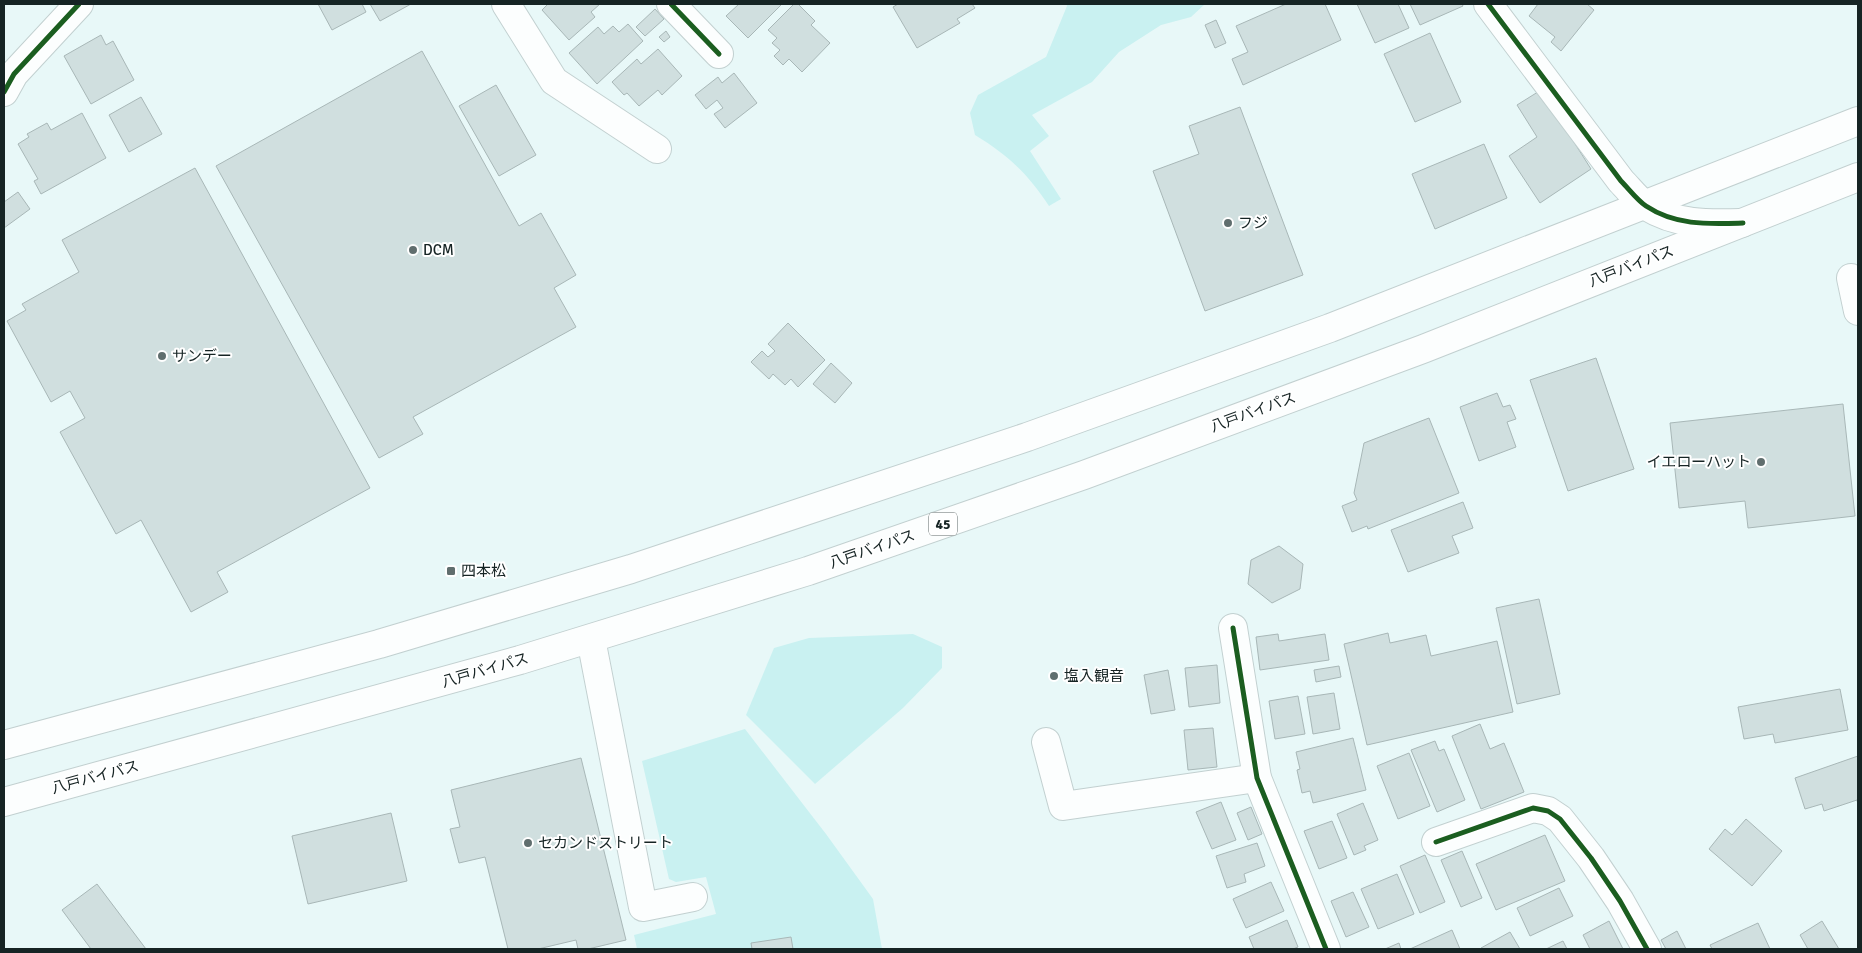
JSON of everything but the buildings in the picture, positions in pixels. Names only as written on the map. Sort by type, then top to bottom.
[{"type":"main road","points":[[4,92],[14,74],[79,4]]},
{"type":"main road","points":[[671,4],[719,54]]},
{"type":"main road","points":[[1488,4],[1621,181],[1645,206],[1677,221],[1707,224],[1743,222]]},
{"type":"main road","points":[[506,5],[554,81],[657,149]]},
{"type":"main road","points":[[4,745],[369,646],[631,569],[1036,434],[1330,328],[1858,121]]},
{"type":"main road","name":"八戸バイパス","points":[[4,802],[520,660],[808,571],[1084,475],[1423,349],[1858,177]]},
{"type":"main road","points":[[1851,278],[1858,311]]},
{"type":"main road","points":[[1233,628],[1257,778],[1326,949]]},
{"type":"main road","points":[[591,639],[644,906],[693,897]]},
{"type":"main road","points":[[1046,742],[1063,806],[1257,778]]},
{"type":"main road","points":[[1436,842],[1533,808],[1548,811],[1560,819],[1591,858],[1620,901],[1646,949]]},
{"type":"shaded area","points":[[1066,4],[1205,4],[1191,17],[1161,25],[1119,52],[1092,82],[1032,115],[1049,136],[1030,151],[1061,199],[1049,206],[1033,184],[1016,166],[998,150],[975,135],[970,113],[978,95],[1046,57],[1067,6]]},
{"type":"shaded area","points":[[913,634],[942,647],[942,668],[903,708],[815,784],[746,715],[774,648],[809,638]]},
{"type":"shaded area","points":[[745,729],[826,834],[873,899],[882,949],[637,949],[634,935],[716,914],[706,877],[676,882],[669,879],[642,761]]},
{"type":"cycle path","points":[[4,92],[14,74],[79,4]]},
{"type":"cycle path","points":[[671,4],[719,54]]},
{"type":"cycle path","points":[[1488,4],[1621,181],[1636,198],[1657,213],[1681,220],[1705,223],[1743,223]]},
{"type":"cycle path","points":[[1233,628],[1257,778],[1326,949]]},
{"type":"cycle path","points":[[1436,842],[1533,808],[1548,811],[1560,819],[1591,858],[1620,901],[1647,949]]},
{"type":"place","name":"フジ","points":[[1228,223]]},
{"type":"place","name":"DCM","points":[[413,250]]},
{"type":"place","name":"サンデー","points":[[162,356]]},
{"type":"place","name":"イエローハット","points":[[1761,462]]},
{"type":"place","name":"四本松","points":[[451,571]]},
{"type":"place","name":"塩入観音","points":[[1054,676]]},
{"type":"place","name":"セカンドストリート","points":[[528,843]]}]
